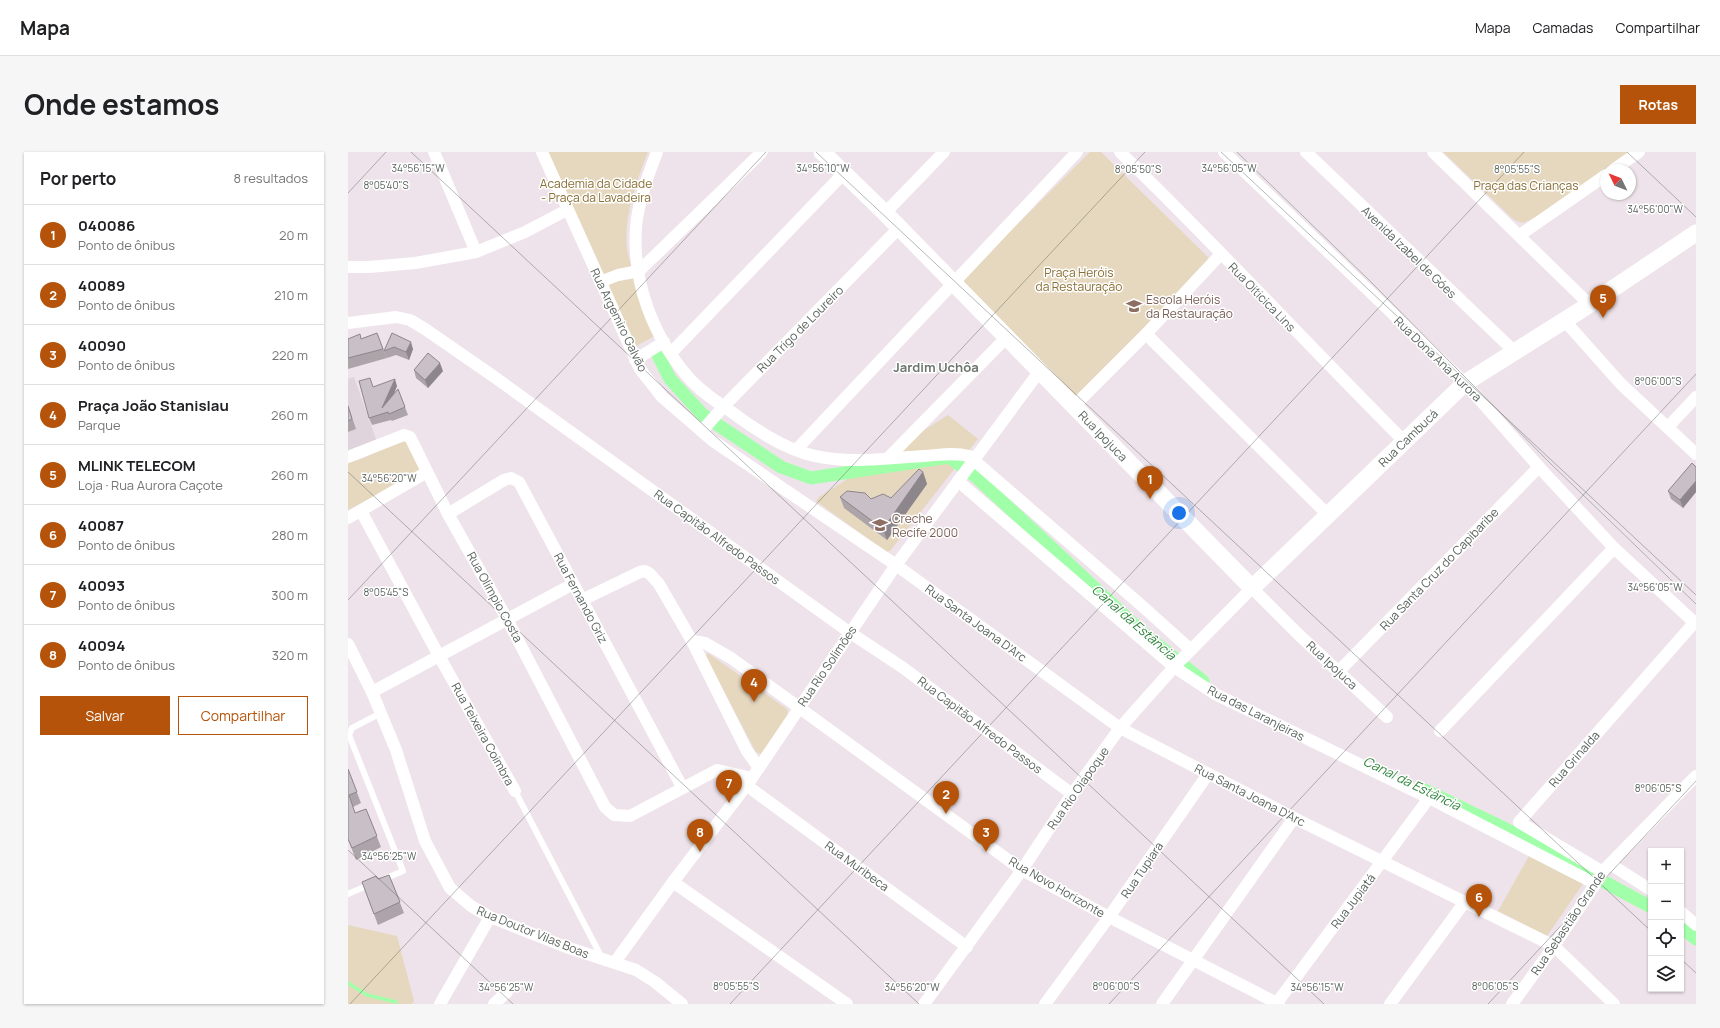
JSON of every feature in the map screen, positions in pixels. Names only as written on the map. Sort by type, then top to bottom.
[{"type":"main road","name":"Rua Ipojuca","points":[[825,153],[1252,588]]},
{"type":"main road","name":"Rua Cambucá","points":[[1252,588],[1465,383],[1585,307],[1696,233]]},
{"type":"street","points":[[434,152],[476,252]]},
{"type":"street","name":"Rua Argemiro Galvão","points":[[542,152],[635,360],[640,369],[662,397],[738,459],[896,565]]},
{"type":"street","points":[[657,152],[645,187],[636,226],[636,252],[642,293],[649,316],[671,353],[689,378],[723,408],[748,424],[796,450],[816,456],[840,459],[961,454],[973,462],[1189,652]]},
{"type":"street","points":[[600,282],[618,275],[639,271],[762,152]]},
{"type":"street","points":[[885,213],[944,152]]},
{"type":"street","points":[[796,450],[1077,152]]},
{"type":"street","name":"Rua Oiticica Lins","points":[[1120,152],[1404,441]]},
{"type":"street","name":"Rua Dona Ana Aurora","points":[[1224,152],[1465,383],[1539,467],[1614,548],[1695,624]]},
{"type":"street","name":"Avenida Izabel de Góes","points":[[1306,152],[1514,351]]},
{"type":"street","points":[[1433,152],[1520,235],[1585,307]]},
{"type":"street","points":[[1622,164],[1639,152]]},
{"type":"street","points":[[671,353],[844,173]]},
{"type":"street","points":[[1520,235],[1600,179]]},
{"type":"street","points":[[348,267],[369,267],[415,263],[476,252],[525,232],[567,210]]},
{"type":"street","name":"Rua Trigo de Loureiro","points":[[703,430],[900,228]]},
{"type":"street","points":[[1074,406],[1146,334],[1221,254]]},
{"type":"street","name":"Rua Capitão Alfredo Passos","points":[[348,323],[396,317],[410,320],[425,329],[493,376],[850,632],[902,667],[1072,794]]},
{"type":"street","points":[[1564,320],[1602,364],[1696,454]]},
{"type":"street","points":[[1146,334],[1328,515]]},
{"type":"street","points":[[888,458],[1007,337]]},
{"type":"street","points":[[635,360],[664,342]]},
{"type":"street","name":"Rua Rio Solimões","points":[[615,962],[673,882],[753,777],[896,565],[1040,372]]},
{"type":"street","points":[[1668,427],[1696,397]]},
{"type":"street","name":"Rua Olímpio Costa","points":[[348,457],[407,435],[412,440],[448,514],[507,619],[605,807],[614,815],[622,816],[637,814],[682,787]]},
{"type":"street","name":"Rua Santa Cruz do Capibaribe","points":[[1339,671],[1539,467]]},
{"type":"street","points":[[348,518],[427,472]]},
{"type":"street","name":"Rua Fernando Griz","points":[[448,514],[504,480],[514,479],[523,486],[573,584],[682,787]]},
{"type":"street","name":"Rua das Laranjeiras","points":[[959,479],[1174,667],[1215,694],[1429,798],[1602,873],[1648,889]]},
{"type":"street","name":"Rua Teixeira Coimbra","points":[[361,511],[439,656],[515,791]]},
{"type":"street","points":[[1440,731],[1614,548]]},
{"type":"street","name":"Rua Santa Joana D'Arc","points":[[896,565],[1120,728],[1294,818],[1554,946],[1614,1004]]},
{"type":"street","points":[[582,600],[645,571],[650,574],[658,584],[692,641],[747,751],[753,777],[717,770],[682,787]]},
{"type":"street","points":[[372,692],[573,584]]},
{"type":"street","name":"Rua Rio Oiapoque","points":[[924,1004],[1022,870],[1072,794],[1120,728],[1174,667],[1252,588]]},
{"type":"street","name":"Rua Ipojuca","points":[[1252,588],[1388,717]]},
{"type":"street","name":"Rua Grinalda","points":[[1602,873],[1519,822],[1695,624]]},
{"type":"street","name":"Rua Novo Horizonte","points":[[692,641],[705,643],[721,652],[1022,870],[1277,1004]]},
{"type":"street","name":"Rua Doutor Vilas Boas","points":[[348,644],[372,692],[396,750],[425,841],[433,860],[450,888],[471,906],[490,917],[566,947],[636,970],[656,982],[682,1004]]},
{"type":"street","name":"Rua Tupiara","points":[[1045,1004],[1109,917],[1208,774]]},
{"type":"street","name":"Rua Sebastião Grande","points":[[1512,1004],[1554,946],[1602,873],[1696,776]]},
{"type":"street","name":"Rua Muribeca","points":[[753,777],[967,947]]},
{"type":"street","name":"Rua Jupiatá","points":[[1277,1004],[1429,798]]},
{"type":"street","points":[[1162,1004],[1195,960],[1294,818]]},
{"type":"street","points":[[673,882],[847,1004]]},
{"type":"street","points":[[1390,1004],[1464,903]]},
{"type":"street","points":[[1684,915],[1696,925]]},
{"type":"street","points":[[440,1004],[490,917]]},
{"type":"street","points":[[494,1004],[507,992]]},
{"type":"lane","points":[[348,894],[403,871],[349,735],[352,728],[381,713]]},
{"type":"lane","name":"Rua Teixeira Coimbra","points":[[515,791],[602,959]]},
{"type":"shaded area","points":[[354,377],[377,442],[348,453],[348,379]]},
{"type":"green space","name":"Academia da Cidade - Praça da Lavadeira","points":[[538,152],[648,152],[630,206],[626,235],[627,249],[630,262],[637,279],[664,331],[627,351]]},
{"type":"green space","name":"Praça Heróis da Restauração","points":[[1090,152],[1101,152],[1209,258],[1207,266],[1075,398],[960,284],[967,274]]},
{"type":"green space","name":"Praça das Crianças","points":[[1443,152],[1632,152],[1614,164],[1600,164],[1600,174],[1536,217],[1523,223],[1514,220]]},
{"type":"green space","points":[[948,415],[978,439],[890,551],[886,552],[816,501],[819,497]]},
{"type":"green space","points":[[406,437],[421,471],[348,510],[348,463],[364,458]]},
{"type":"green space","points":[[708,653],[787,709],[788,713],[786,719],[761,754],[756,752],[705,656]]},
{"type":"green space","points":[[1530,854],[1585,881],[1547,936],[1498,911]]},
{"type":"green space","points":[[348,925],[397,936],[414,1001],[412,1004],[348,1004]]},
{"type":"building","points":[[377,333],[383,349],[348,358],[348,339],[360,334],[361,339]]},
{"type":"building","points":[[392,333],[411,342],[406,352],[394,347],[384,351]]},
{"type":"building","points":[[428,353],[440,363],[425,380],[414,370]]},
{"type":"building","points":[[370,378],[373,387],[395,379],[382,408],[398,389],[405,407],[389,414],[388,412],[369,418],[359,381]]},
{"type":"building","points":[[348,406],[352,419],[348,421]]},
{"type":"building","points":[[1692,463],[1696,467],[1696,481],[1680,500],[1668,491]]},
{"type":"building","points":[[919,469],[923,472],[883,529],[840,497],[847,491],[865,493],[871,499],[883,494],[891,498]]},
{"type":"building","points":[[348,769],[357,792],[349,795],[355,813],[366,809],[377,836],[352,848],[348,839]]},
{"type":"building","points":[[389,875],[400,902],[374,914],[362,882],[376,876],[378,879]]},
{"type":"waterway","name":"Canal da Estância","points":[[656,351],[670,379],[703,415],[781,467],[811,478],[949,457],[975,476],[1143,633],[1203,681]]},
{"type":"waterway","name":"Canal da Estância","points":[[1425,790],[1502,827],[1648,905]]},
{"type":"waterway","name":"Canal da Estância","points":[[1684,929],[1696,939]]},
{"type":"waterway","points":[[348,983],[367,995],[396,1002]]},
{"type":"tram line","points":[[1237,152],[1370,281],[1550,463],[1696,604]]},
{"type":"place","name":"Escola Heróis da Restauração","points":[[1134,306]]},
{"type":"place","name":"MLINK TELECOM","points":[[1603,318]]},
{"type":"place","name":"040086","points":[[1150,499]]},
{"type":"place","name":"Creche Recife 2000","points":[[880,525]]},
{"type":"place","name":"Praça João Stanislau","points":[[754,702]]},
{"type":"place","name":"40093","points":[[729,803]]},
{"type":"place","name":"40089","points":[[946,814]]},
{"type":"place","name":"40094","points":[[700,852]]},
{"type":"place","name":"40090","points":[[986,852]]},
{"type":"place","name":"40087","points":[[1479,917]]},
{"type":"district","name":"Jardim Uchôa","points":[[936,367]]}]
